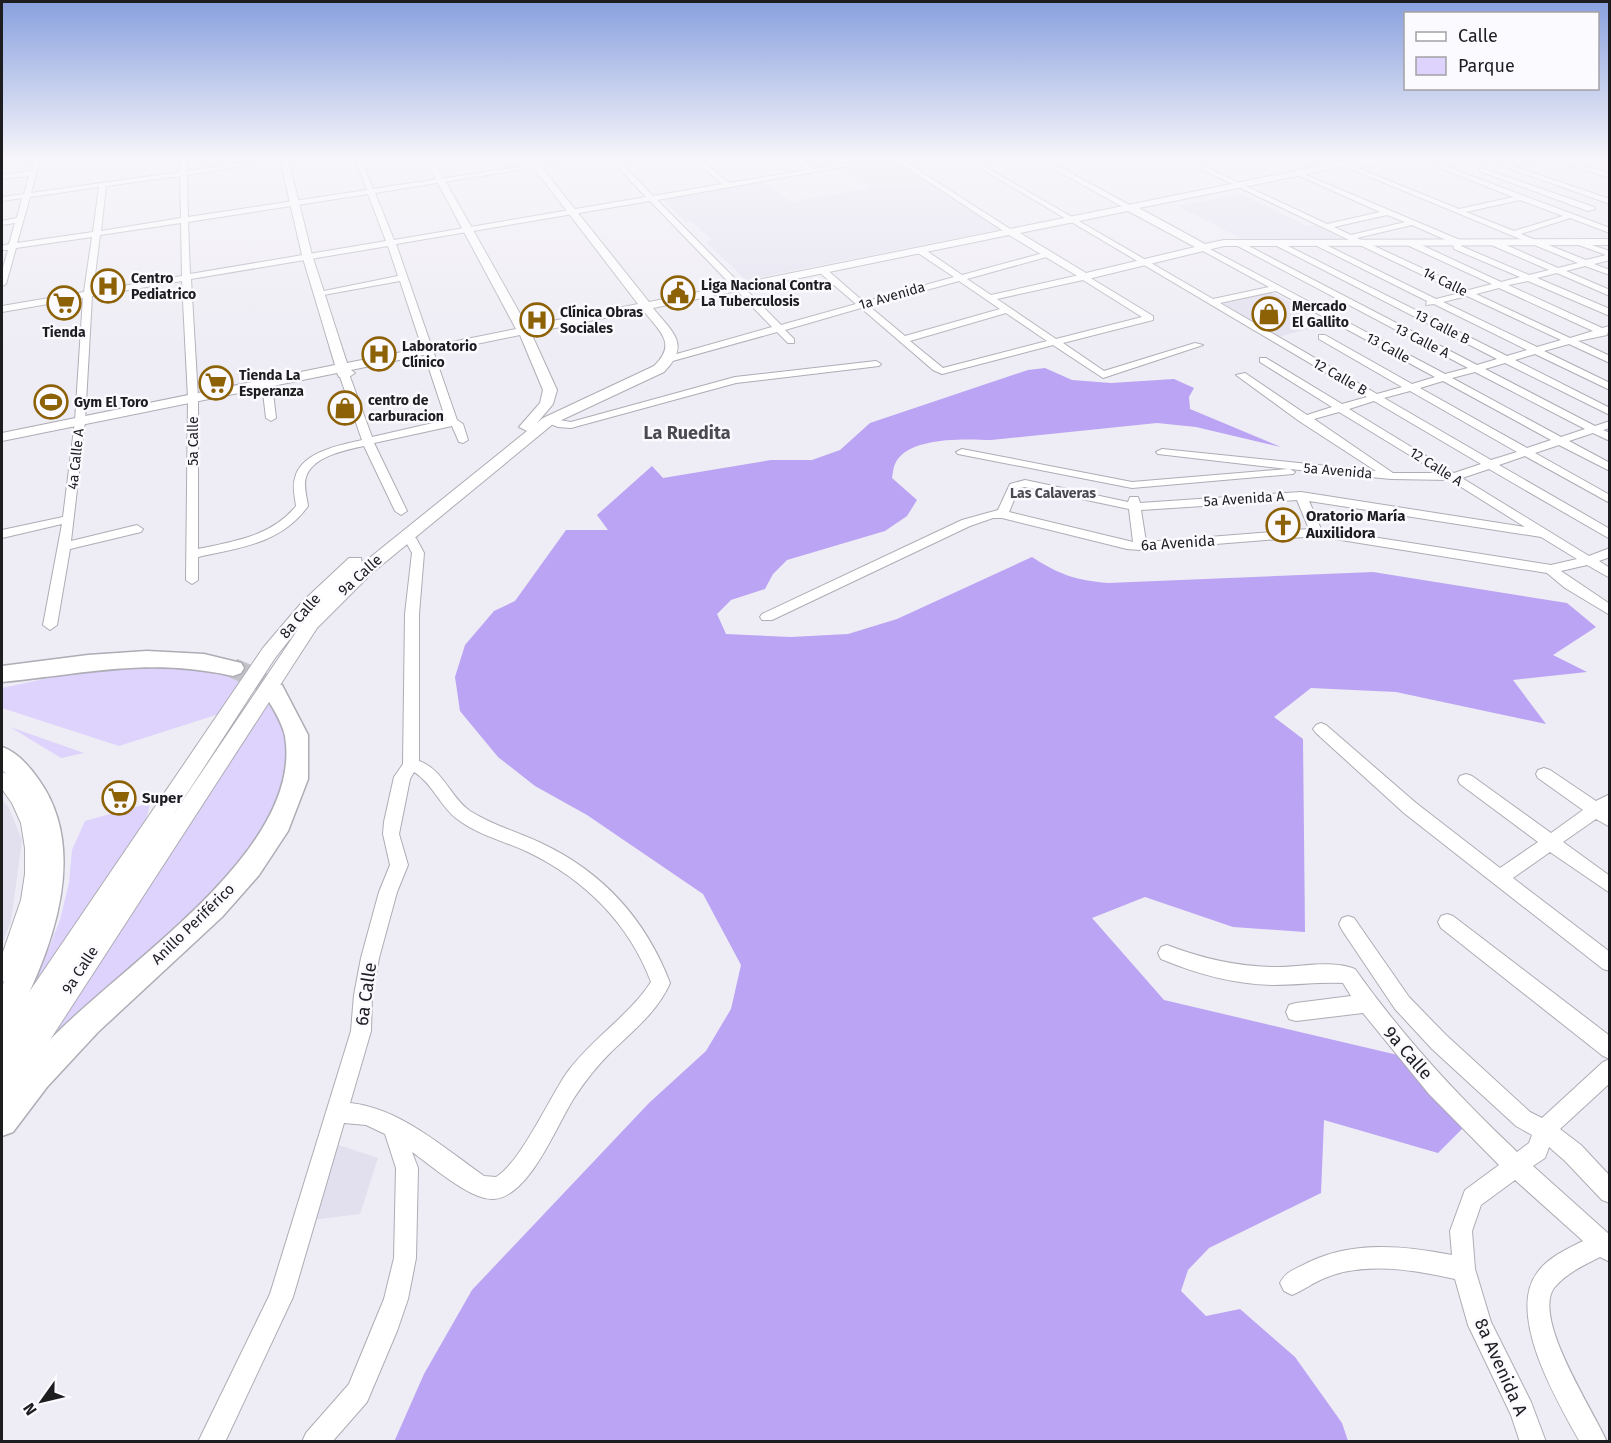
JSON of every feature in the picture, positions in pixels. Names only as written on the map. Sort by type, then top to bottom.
[{"type":"highway","points":[[2,674],[171,657],[204,660],[233,668]]},
{"type":"highway","points":[[2,684],[84,664]]},
{"type":"highway","name":"Anillo Periférico","points":[[2,1121],[59,1049],[223,898],[250,868],[272,837],[287,808],[296,780],[300,752],[288,708],[274,691]]},
{"type":"highway","points":[[2,756],[19,769],[35,790],[42,804],[51,836],[53,868],[52,884],[44,915],[23,972],[2,1017]]},
{"type":"main road","points":[[300,226],[343,371]]},
{"type":"main road","name":"8a Calle","points":[[2,1054],[296,617],[320,591],[422,507],[533,422],[542,411],[550,390],[525,334],[465,226]]},
{"type":"main road","points":[[583,226],[671,338],[673,349],[669,359]]},
{"type":"main road","points":[[2,436],[343,371],[1049,226]]},
{"type":"main road","name":"13 Calle","points":[[1165,226],[1206,249]]},
{"type":"main road","points":[[1014,234],[1084,277],[1230,243]]},
{"type":"main road","points":[[1193,242],[1610,242]]},
{"type":"main road","name":"9a Calle","points":[[2,1091],[311,624],[335,598],[403,538],[548,422],[647,376],[669,359]]},
{"type":"street","points":[[2,284],[17,226]]},
{"type":"street","name":"4a Calle A","points":[[50,625],[69,519],[80,421],[88,294],[98,226]]},
{"type":"street","points":[[2,248],[145,226]]},
{"type":"street","name":"5a Calle","points":[[184,226],[193,398],[192,580]]},
{"type":"street","points":[[385,226],[452,422]]},
{"type":"street","points":[[2,309],[488,226]]},
{"type":"street","points":[[680,226],[791,342]]},
{"type":"street","points":[[1002,226],[1014,234]]},
{"type":"street","name":"12 Calle B","points":[[1083,226],[1610,535]]},
{"type":"street","name":"14 Calle","points":[[1329,226],[1610,360]]},
{"type":"street","points":[[1352,237],[1398,226]]},
{"type":"street","points":[[1420,226],[1456,242],[1457,247],[1610,313]]},
{"type":"street","points":[[1495,226],[1610,273]]},
{"type":"street","points":[[1513,234],[1538,226]]},
{"type":"street","points":[[1492,242],[1610,293]]},
{"type":"street","points":[[1579,242],[1610,255]]},
{"type":"street","name":"13 Calle A","points":[[1230,243],[1610,438]]},
{"type":"street","name":"13 Calle B","points":[[1275,243],[1610,412]]},
{"type":"street","points":[[1315,243],[1610,387]]},
{"type":"street","points":[[1410,243],[1498,285],[1606,332]]},
{"type":"street","name":"13 Calle","points":[[1206,249],[1610,468]]},
{"type":"street","points":[[923,253],[1103,375],[1197,345]]},
{"type":"street","name":"1a Avenida","points":[[669,359],[1047,254]]},
{"type":"street","points":[[1344,324],[1610,255]]},
{"type":"street","points":[[825,273],[936,368],[942,370],[1150,318],[1084,277],[989,298]]},
{"type":"street","points":[[318,293],[403,278]]},
{"type":"street","points":[[1212,302],[1276,288]]},
{"type":"street","points":[[903,340],[1006,310]]},
{"type":"street","points":[[1303,419],[1535,350],[1606,332]]},
{"type":"street","points":[[1322,337],[1610,500]]},
{"type":"street","name":"12 Calle A","points":[[1263,360],[1540,533],[1610,574]]},
{"type":"street","points":[[548,422],[571,425],[735,380],[876,364]]},
{"type":"street","points":[[343,371],[368,442],[401,511]]},
{"type":"street","points":[[1241,375],[1303,419],[1391,476]]},
{"type":"street","points":[[267,384],[271,418]]},
{"type":"street","points":[[192,554],[270,534],[287,525],[303,506],[300,480],[302,471],[322,456],[368,442],[452,422],[458,424],[464,440]]},
{"type":"street","name":"5a Avenida","points":[[962,452],[1132,485],[1289,472],[1287,466],[1391,476],[1453,477],[1610,424]]},
{"type":"street","points":[[1162,452],[1242,459],[1287,466]]},
{"type":"street","name":"5a Avenida A","points":[[1002,514],[1014,486],[1018,484],[1136,507],[1301,496],[1540,533]]},
{"type":"street","points":[[1132,485],[1140,546]]},
{"type":"street","points":[[1301,496],[1316,532]]},
{"type":"street","name":"6a Avenida","points":[[767,617],[966,523],[992,514],[1002,514],[1140,546],[1316,532],[1551,569],[1588,561],[1610,552]]},
{"type":"street","points":[[2,534],[69,519]]},
{"type":"street","points":[[64,547],[137,529]]},
{"type":"street","name":"6a Calle","points":[[212,1442],[281,1297],[361,1031],[363,996],[370,958],[388,892],[399,865],[391,834],[402,777],[411,765],[412,614],[418,553],[412,541],[403,538]]},
{"type":"street","points":[[1551,569],[1570,585],[1610,611]]},
{"type":"street","points":[[1321,729],[1410,808],[1607,957]]},
{"type":"street","points":[[337,1112],[366,1115],[396,1128],[479,1185],[492,1190],[504,1187],[519,1172],[568,1090],[585,1067],[607,1041],[635,1018],[662,983],[647,948],[616,904],[582,875],[545,853],[476,824],[446,800],[431,774],[424,768],[411,765]]},
{"type":"street","points":[[1500,878],[1550,842],[1605,810],[1544,774]]},
{"type":"street","points":[[2,778],[18,800],[25,816],[36,862],[28,909],[2,973]]},
{"type":"street","points":[[1466,780],[1610,886]]},
{"type":"street","points":[[1447,922],[1610,1049]]},
{"type":"street","points":[[1348,924],[1402,1003],[1438,1042],[1523,1119],[1544,1130],[1573,1153],[1610,1192]]},
{"type":"street","name":"9a Calle","points":[[1167,953],[1200,967],[1228,973],[1267,976],[1348,975],[1408,1056],[1515,1166],[1606,1247]]},
{"type":"street","points":[[1296,1012],[1367,1003]]},
{"type":"street","name":"8a Avenida A","points":[[1533,1442],[1522,1411],[1479,1325],[1464,1269],[1461,1231],[1473,1198],[1537,1150],[1544,1130],[1610,1069]]},
{"type":"street","points":[[315,1442],[358,1393],[396,1299],[405,1258],[407,1168],[396,1135],[396,1128]]},
{"type":"street","points":[[1594,1442],[1555,1369],[1539,1316],[1538,1300],[1543,1284],[1571,1258],[1606,1247]]},
{"type":"street","points":[[1292,1283],[1326,1265],[1357,1259],[1418,1259],[1464,1269]]},
{"type":"shaded area","points":[[697,226],[997,226],[1001,229],[746,280],[706,242],[712,240]]},
{"type":"shaded area","points":[[1217,226],[1317,226],[1343,239],[1242,239]]},
{"type":"shaded area","name":"Mercado El Gallito","points":[[1272,292],[1307,311],[1295,316],[1315,327],[1278,337],[1220,304]]},
{"type":"shaded area","points":[[1045,368],[1072,380],[1111,383],[1174,379],[1194,388],[1189,397],[1190,409],[1281,447],[1196,427],[1157,423],[991,440],[938,441],[912,448],[895,464],[892,478],[917,500],[907,516],[885,531],[787,560],[773,574],[765,589],[731,600],[717,614],[726,634],[791,637],[848,634],[897,619],[1032,557],[1068,576],[1108,583],[1373,572],[1567,603],[1596,627],[1553,655],[1587,672],[1513,680],[1546,724],[1396,692],[1311,688],[1274,717],[1303,739],[1305,932],[1233,927],[1145,897],[1092,918],[1164,1000],[1402,1056],[1469,1122],[1438,1153],[1324,1120],[1321,1193],[1209,1248],[1188,1270],[1181,1291],[1206,1316],[1240,1309],[1295,1357],[1342,1423],[1348,1441],[394,1442],[424,1374],[472,1290],[649,1103],[706,1051],[731,1009],[741,965],[703,894],[587,815],[535,786],[498,757],[460,711],[455,677],[465,645],[494,611],[515,601],[566,530],[608,530],[597,515],[652,466],[663,478],[771,460],[812,460],[840,450],[870,423],[1028,370]]},
{"type":"shaded area","points":[[2,800],[8,806],[22,840],[11,921],[2,944]]},
{"type":"shaded area","points":[[332,1143],[378,1158],[360,1214],[311,1220]]},
{"type":"green space","points":[[171,662],[224,669],[246,679],[225,712],[119,746],[2,708],[2,688],[86,670]]},
{"type":"green space","points":[[267,700],[278,706],[291,744],[278,813],[219,894],[49,1040]]},
{"type":"green space","points":[[10,727],[84,753],[61,758]]},
{"type":"green space","points":[[150,803],[147,816],[128,856],[2,1040],[43,963],[60,920],[69,883],[72,850],[85,821]]},
{"type":"tunnel","points":[[233,668],[256,678],[274,691]]},
{"type":"place","name":"Centro Pediatrico","points":[[108,286]]},
{"type":"place","name":"Liga Nacional Contra La Tuberculosis","points":[[678,293]]},
{"type":"place","name":"Tienda","points":[[64,303]]},
{"type":"place","name":"Mercado El Gallito","points":[[1269,314]]},
{"type":"place","name":"Clínica Obras Sociales","points":[[537,320]]},
{"type":"place","name":"Laboratorio Clínico","points":[[379,354]]},
{"type":"place","name":"Tienda La Esperanza","points":[[216,383]]},
{"type":"place","name":"Gym El Toro","points":[[51,402]]},
{"type":"place","name":"centro de carburacion","points":[[345,408]]},
{"type":"place","name":"Oratorio María Auxilidora","points":[[1283,525]]},
{"type":"place","name":"Super","points":[[119,798]]},
{"type":"district","name":"La Ruedita","points":[[687,433]]},
{"type":"district","name":"Las Calaveras","points":[[1053,493]]}]
